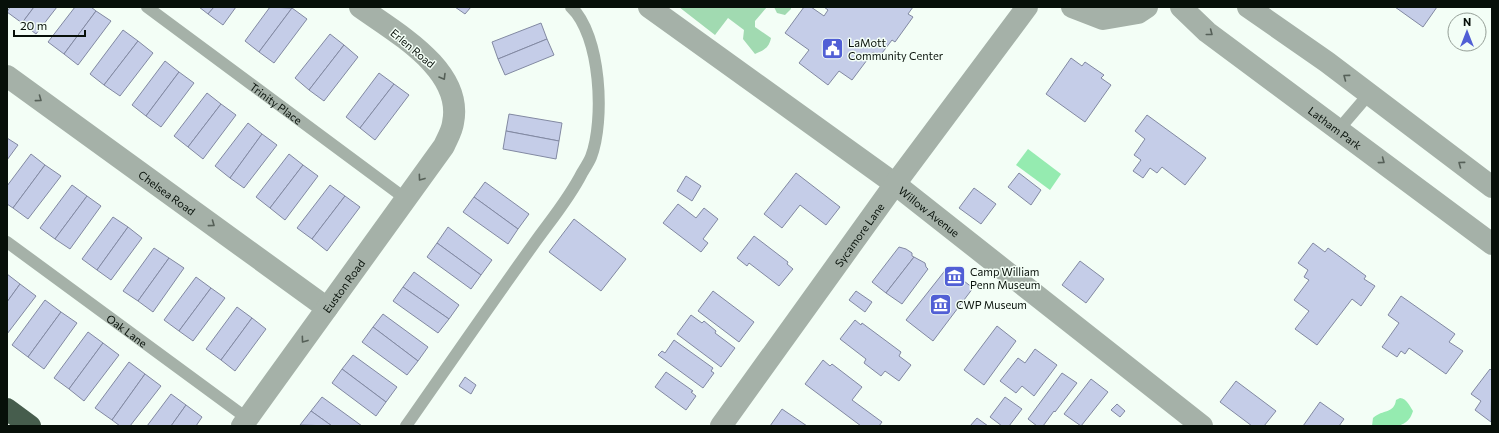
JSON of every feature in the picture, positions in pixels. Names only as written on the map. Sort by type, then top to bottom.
[{"type":"highway","points":[[7,409],[30,426]]},
{"type":"street","name":"Erlen Road","points":[[360,7],[426,56],[433,62],[443,77],[452,100],[453,111],[453,123],[444,146]]},
{"type":"street","name":"Willow Avenue","points":[[649,7],[895,184],[1202,426]]},
{"type":"street","name":"Sycamore Lane","points":[[721,426],[895,184],[1028,7]]},
{"type":"street","points":[[1072,7],[1103,19],[1138,13],[1147,7]]},
{"type":"street","name":"Latham Park","points":[[1182,7],[1207,32],[1492,244]]},
{"type":"street","points":[[1248,7],[1326,62],[1492,187]]},
{"type":"street","name":"Chelsea Road","points":[[7,76],[327,308]]},
{"type":"street","name":"Euston Road","points":[[247,423],[327,308],[444,146]]},
{"type":"lane","name":"Trinity Place","points":[[147,7],[406,199]]},
{"type":"lane","points":[[406,426],[573,190],[591,157],[597,131],[599,97],[595,66],[590,41],[584,24],[571,7]]},
{"type":"lane","points":[[1339,129],[1369,94]]},
{"type":"lane","name":"Oak Lane","points":[[7,242],[247,423]]},
{"type":"shaded area","points":[[679,7],[767,7],[755,21],[755,27],[771,38],[769,44],[766,48],[755,54],[743,39],[744,30],[728,18],[715,35]]},
{"type":"shaded area","points":[[774,7],[791,7],[791,9],[785,15],[777,13]]},
{"type":"shaded area","points":[[1028,149],[1061,174],[1050,190],[1016,165]]},
{"type":"shaded area","points":[[1400,398],[1406,401],[1413,411],[1406,422],[1402,425],[1391,427],[1372,426],[1373,418],[1393,407],[1396,400]]},
{"type":"building","points":[[10,7],[34,7],[22,23],[7,12]]},
{"type":"building","points":[[34,7],[57,7],[36,34],[22,23]]},
{"type":"building","points":[[75,7],[91,7],[96,11],[64,54],[48,42]]},
{"type":"building","points":[[199,7],[214,7],[208,14]]},
{"type":"building","points":[[214,7],[236,7],[223,25],[208,14]]},
{"type":"building","points":[[270,7],[292,8],[259,52],[245,41]]},
{"type":"building","points":[[455,7],[471,7],[465,14]]},
{"type":"building","points":[[804,7],[811,7],[824,16],[828,10],[824,7],[913,7],[908,14],[913,17],[895,42],[892,40],[879,57],[873,52],[852,80],[839,71],[828,85],[799,63],[809,50],[785,33]]},
{"type":"building","points":[[1395,7],[1437,7],[1423,27]]},
{"type":"building","points":[[292,8],[307,19],[274,63],[259,52]]},
{"type":"building","points":[[96,11],[111,21],[78,65],[64,54]]},
{"type":"building","points":[[541,23],[547,39],[498,59],[492,42]]},
{"type":"building","points":[[123,30],[138,41],[104,85],[90,74]]},
{"type":"building","points":[[330,34],[344,45],[309,90],[295,78]]},
{"type":"building","points":[[547,39],[554,55],[505,75],[498,59]]},
{"type":"building","points":[[138,41],[153,53],[120,96],[104,85]]},
{"type":"building","points":[[344,45],[358,57],[324,101],[309,90]]},
{"type":"building","points":[[1071,58],[1082,66],[1085,62],[1104,75],[1101,78],[1111,85],[1085,122],[1046,94]]},
{"type":"building","points":[[165,61],[179,72],[146,116],[132,105]]},
{"type":"building","points":[[179,72],[194,83],[161,127],[146,116]]},
{"type":"building","points":[[379,73],[394,84],[360,128],[346,117]]},
{"type":"building","points":[[394,84],[409,95],[375,140],[360,128]]},
{"type":"building","points":[[207,93],[221,104],[188,147],[174,136]]},
{"type":"building","points":[[221,104],[236,115],[203,159],[188,147]]},
{"type":"building","points":[[509,114],[562,123],[559,141],[506,131]]},
{"type":"building","points":[[1147,115],[1206,158],[1185,185],[1162,167],[1157,173],[1150,168],[1143,178],[1133,171],[1141,160],[1134,155],[1145,139],[1135,131]]},
{"type":"building","points":[[248,123],[262,134],[230,178],[215,166]]},
{"type":"building","points":[[506,131],[559,141],[556,159],[503,149]]},
{"type":"building","points":[[262,134],[277,145],[244,188],[230,178]]},
{"type":"building","points":[[7,138],[18,145],[7,160]]},
{"type":"building","points":[[31,154],[45,165],[13,208],[7,204],[7,186]]},
{"type":"building","points":[[289,154],[303,165],[270,208],[256,197]]},
{"type":"building","points":[[45,165],[61,176],[28,219],[13,208]]},
{"type":"building","points":[[303,165],[318,176],[285,220],[270,208]]},
{"type":"building","points":[[796,173],[840,207],[826,225],[800,205],[782,228],[764,214]]},
{"type":"building","points":[[1019,173],[1041,190],[1031,205],[1008,187]]},
{"type":"building","points":[[686,176],[701,186],[692,201],[677,191]]},
{"type":"building","points":[[485,182],[529,214],[518,229],[474,197]]},
{"type":"building","points":[[72,185],[87,196],[55,239],[40,228]]},
{"type":"building","points":[[330,185],[345,196],[312,239],[297,228]]},
{"type":"building","points":[[974,188],[996,204],[981,224],[959,208]]},
{"type":"building","points":[[87,196],[101,206],[70,249],[55,239]]},
{"type":"building","points":[[345,196],[360,207],[327,251],[312,239]]},
{"type":"building","points":[[474,197],[518,229],[508,244],[463,212]]},
{"type":"building","points":[[678,204],[696,218],[704,208],[718,219],[703,239],[708,243],[701,252],[663,223]]},
{"type":"building","points":[[113,217],[128,227],[97,270],[82,259]]},
{"type":"building","points":[[574,219],[626,259],[601,291],[549,252]]},
{"type":"building","points":[[128,227],[142,238],[111,280],[97,270]]},
{"type":"building","points":[[448,227],[492,260],[481,275],[437,243]]},
{"type":"building","points":[[754,236],[788,262],[787,264],[793,269],[779,286],[749,263],[747,266],[737,258]]},
{"type":"building","points":[[437,243],[481,275],[471,289],[427,257]]},
{"type":"building","points":[[1313,243],[1325,252],[1328,248],[1366,276],[1364,279],[1375,286],[1361,306],[1352,299],[1317,345],[1295,329],[1309,311],[1294,300],[1309,280],[1304,277],[1308,270],[1298,263]]},
{"type":"building","points":[[899,247],[912,253],[912,256],[914,257],[886,293],[872,282]]},
{"type":"building","points":[[154,248],[169,258],[138,301],[123,291]]},
{"type":"building","points":[[914,257],[925,263],[928,269],[902,304],[886,293]]},
{"type":"building","points":[[169,258],[184,268],[153,312],[138,301]]},
{"type":"building","points":[[1080,261],[1104,279],[1086,303],[1062,285]]},
{"type":"building","name":"CWP Museum","points":[[947,268],[973,288],[933,341],[906,320]]},
{"type":"building","points":[[414,272],[459,305],[449,319],[403,287]]},
{"type":"building","points":[[7,274],[20,284],[7,302]]},
{"type":"building","points":[[196,277],[211,288],[179,331],[164,320]]},
{"type":"building","points":[[20,284],[36,296],[7,334],[7,302]]},
{"type":"building","points":[[403,287],[449,319],[438,333],[393,301]]},
{"type":"building","points":[[211,288],[225,298],[193,341],[179,331]]},
{"type":"building","points":[[713,291],[754,322],[739,342],[698,311]]},
{"type":"building","points":[[856,291],[872,302],[865,312],[849,300]]},
{"type":"building","points":[[1401,296],[1455,334],[1449,342],[1463,351],[1446,374],[1409,348],[1405,354],[1401,351],[1397,357],[1382,347],[1399,323],[1388,315]]},
{"type":"building","points":[[45,300],[61,312],[28,357],[12,345]]},
{"type":"building","points":[[237,307],[252,318],[221,360],[206,349]]},
{"type":"building","points":[[61,312],[77,323],[44,369],[28,357]]},
{"type":"building","points":[[383,314],[428,347],[418,361],[373,327]]},
{"type":"building","points":[[691,315],[702,323],[704,321],[716,331],[715,333],[735,348],[721,367],[677,334]]},
{"type":"building","points":[[252,318],[266,329],[235,371],[221,360]]},
{"type":"building","points":[[855,320],[861,325],[862,323],[901,352],[899,356],[911,365],[899,381],[885,371],[881,376],[864,363],[866,359],[840,339]]},
{"type":"building","points":[[997,326],[1016,341],[984,385],[964,370]]},
{"type":"building","points":[[373,327],[418,361],[407,375],[362,342]]},
{"type":"building","points":[[88,332],[103,343],[69,389],[54,378]]},
{"type":"building","points":[[674,340],[713,368],[711,371],[714,373],[703,388],[658,355],[662,351],[665,353]]},
{"type":"building","points":[[103,343],[119,355],[84,401],[69,389]]},
{"type":"building","points":[[1035,349],[1057,365],[1034,396],[1022,386],[1016,393],[1000,381],[1018,358],[1025,363]]},
{"type":"building","points":[[353,355],[397,387],[386,402],[342,369]]},
{"type":"building","points":[[823,360],[830,366],[832,364],[862,387],[852,400],[882,422],[879,426],[861,426],[805,384]]},
{"type":"building","points":[[129,362],[145,374],[112,420],[95,408]]},
{"type":"building","points":[[342,369],[386,402],[376,416],[332,383]]},
{"type":"building","points":[[1490,369],[1492,371],[1491,422],[1475,410],[1481,401],[1471,394]]},
{"type":"building","points":[[666,372],[693,391],[691,392],[696,396],[686,410],[655,387]]},
{"type":"building","points":[[1062,373],[1077,383],[1043,426],[1037,426],[1028,419]]},
{"type":"building","points":[[145,374],[161,386],[130,426],[120,426],[112,420]]},
{"type":"building","points":[[465,377],[476,385],[471,394],[459,386]]},
{"type":"building","points":[[1091,379],[1108,392],[1081,426],[1064,414]]},
{"type":"building","points":[[1236,381],[1276,411],[1264,426],[1252,426],[1220,402]]},
{"type":"building","points":[[171,394],[186,405],[171,426],[147,426]]},
{"type":"building","points":[[322,397],[362,426],[332,426],[311,411]]},
{"type":"building","points":[[1005,397],[1022,409],[1009,426],[1002,426],[990,417]]},
{"type":"building","points":[[1320,402],[1344,419],[1339,426],[1303,426]]},
{"type":"building","points":[[1117,404],[1125,411],[1120,417],[1111,410]]},
{"type":"building","points":[[186,405],[202,417],[196,426],[171,426]]},
{"type":"building","points":[[782,409],[807,426],[770,426]]},
{"type":"building","points":[[311,411],[332,426],[300,425]]},
{"type":"building","points":[[977,418],[988,426],[970,426]]},
{"type":"place","name":"LaMott Community Center","points":[[833,48]]},
{"type":"place","name":"Camp William Penn Museum","points":[[954,277]]},
{"type":"place","name":"CWP Museum","points":[[940,304]]}]
